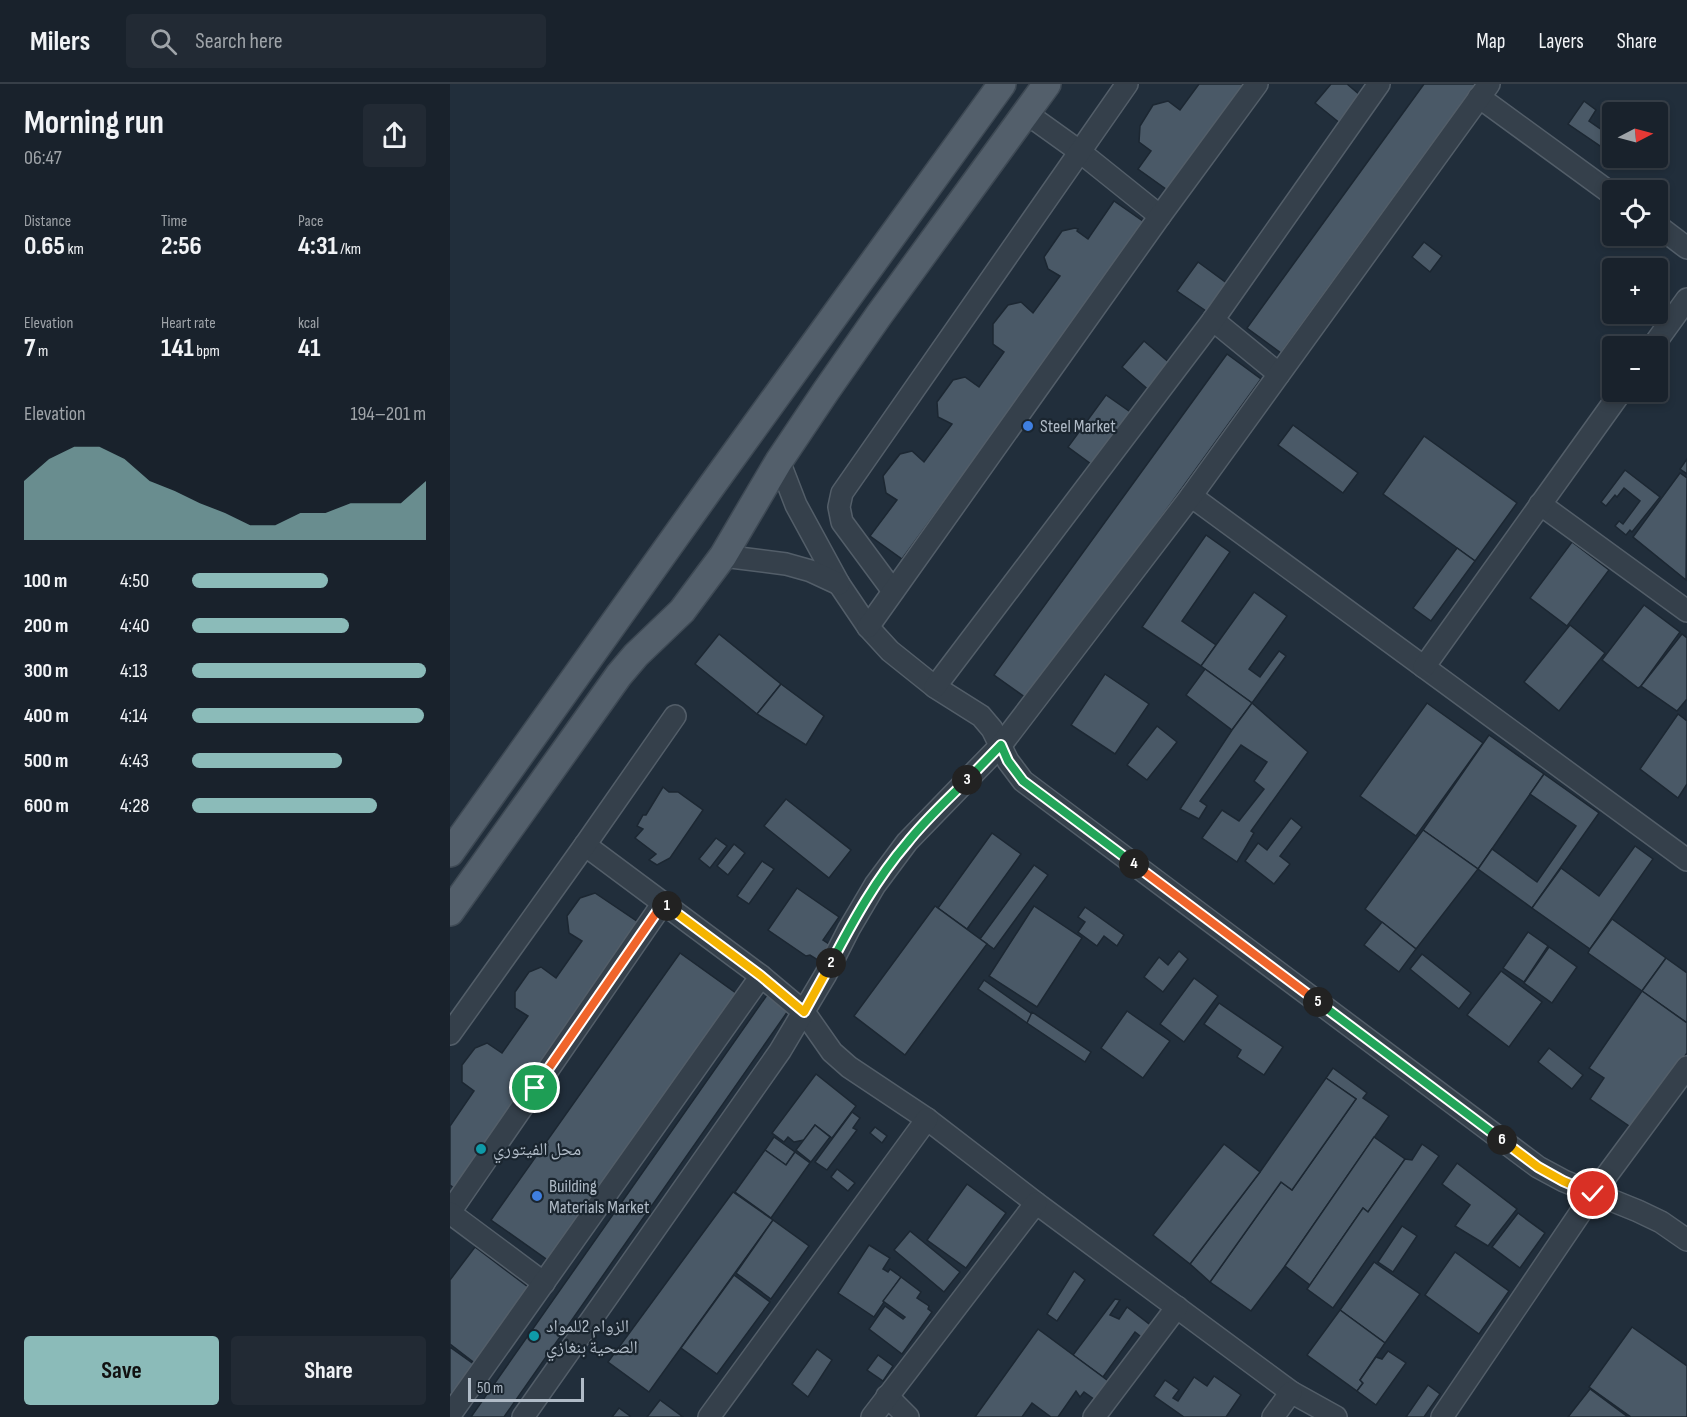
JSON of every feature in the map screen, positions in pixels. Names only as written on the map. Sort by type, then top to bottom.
[{"type":"main road","points":[[450,853],[1002,84]]},
{"type":"main road","points":[[450,912],[619,675],[636,655],[682,611],[723,556],[779,461],[879,315],[1047,84]]},
{"type":"lane","points":[[893,591],[843,522],[839,507],[843,493],[1127,84]]},
{"type":"lane","points":[[868,627],[1160,216],[1257,84]]},
{"type":"lane","points":[[935,687],[1213,320],[1379,84]]},
{"type":"lane","points":[[523,1417],[773,1061],[804,1012],[875,885],[907,842],[1001,745],[1191,496],[1484,91],[1602,186]]},
{"type":"lane","points":[[1026,113],[1079,151],[1160,216]]},
{"type":"lane","points":[[1668,234],[1687,248]]},
{"type":"lane","points":[[1660,336],[1687,299]]},
{"type":"lane","points":[[1213,320],[1279,374]]},
{"type":"lane","points":[[1424,667],[1614,402]]},
{"type":"lane","points":[[779,461],[796,505],[838,584],[868,627],[890,651],[935,687],[981,716],[992,729],[1008,761],[1023,781],[1538,1167],[1563,1181],[1661,1222],[1687,1240]]},
{"type":"lane","points":[[1191,496],[1687,860]]},
{"type":"lane","points":[[1540,504],[1687,611]]},
{"type":"lane","points":[[723,556],[786,564],[811,571],[838,584]]},
{"type":"lane","points":[[450,1034],[675,716]]},
{"type":"lane","points":[[585,845],[761,976],[804,1012],[832,1052],[849,1067],[927,1119],[1036,1203],[1291,1392],[1336,1417]]},
{"type":"lane","points":[[544,1283],[450,1213],[663,903]]},
{"type":"lane","points":[[450,1415],[761,976]]},
{"type":"lane","points":[[1442,1417],[1593,1194],[1687,1067]]},
{"type":"lane","points":[[709,1417],[927,1119]]},
{"type":"lane","points":[[872,1417],[1036,1203]]},
{"type":"lane","points":[[1094,1417],[1177,1307]]},
{"type":"lane","points":[[1273,1417],[1291,1392]]},
{"type":"lane","points":[[887,1396],[908,1417]]},
{"type":"building","points":[[1199,84],[1253,84],[1173,194],[1138,169],[1151,151],[1139,142],[1140,126],[1153,105],[1168,101],[1180,110]]},
{"type":"building","points":[[1331,84],[1347,84],[1367,101],[1346,128],[1315,103]]},
{"type":"building","points":[[1424,84],[1476,84],[1281,353],[1247,328]]},
{"type":"building","points":[[1584,101],[1596,110],[1589,121],[1602,130],[1602,147],[1568,124]]},
{"type":"building","points":[[1114,201],[1147,224],[902,559],[870,536],[897,500],[886,493],[883,476],[900,454],[912,451],[924,462],[952,424],[938,417],[937,402],[953,380],[965,377],[979,387],[1004,352],[993,344],[993,324],[1008,305],[1021,302],[1033,313],[1060,276],[1048,269],[1044,257],[1062,231],[1075,228],[1088,239]]},
{"type":"building","points":[[1424,242],[1442,256],[1430,272],[1412,257]]},
{"type":"building","points":[[1198,262],[1232,287],[1212,315],[1177,291]]},
{"type":"building","points":[[1144,341],[1172,365],[1150,391],[1122,367]]},
{"type":"building","points":[[1227,354],[1261,379],[1029,700],[994,675]]},
{"type":"building","points":[[1106,395],[1136,416],[1098,469],[1068,447]]},
{"type":"building","points":[[1293,425],[1358,473],[1343,493],[1278,445]]},
{"type":"building","points":[[1424,436],[1517,503],[1475,561],[1383,494]]},
{"type":"building","points":[[1687,459],[1687,474],[1680,469]]},
{"type":"building","points":[[1625,470],[1660,497],[1632,532],[1630,530],[1626,535],[1615,526],[1619,521],[1623,524],[1640,501],[1624,488],[1606,506],[1601,502]]},
{"type":"building","points":[[1680,473],[1687,478],[1686,580],[1633,537]]},
{"type":"building","points":[[1206,535],[1230,552],[1182,621],[1216,645],[1201,666],[1142,627]]},
{"type":"building","points":[[1572,542],[1609,570],[1567,626],[1530,598]]},
{"type":"building","points":[[1457,548],[1475,561],[1431,621],[1413,608]]},
{"type":"building","points":[[1254,592],[1287,616],[1249,669],[1260,677],[1279,651],[1286,656],[1252,703],[1201,666]]},
{"type":"building","points":[[1644,605],[1680,632],[1638,688],[1602,660]]},
{"type":"building","points":[[1570,625],[1605,653],[1559,711],[1524,682]]},
{"type":"building","points":[[719,634],[781,684],[757,714],[695,664]]},
{"type":"building","points":[[1682,634],[1687,638],[1687,699],[1677,711],[1641,686]]},
{"type":"building","points":[[1205,669],[1252,703],[1232,730],[1186,695]]},
{"type":"building","points":[[1105,674],[1149,704],[1115,754],[1071,725]]},
{"type":"building","points":[[781,684],[824,716],[806,745],[757,714]]},
{"type":"building","points":[[1252,703],[1308,752],[1251,831],[1254,833],[1237,862],[1202,838],[1222,810],[1239,821],[1264,789],[1254,781],[1267,762],[1241,745],[1200,801],[1207,806],[1199,819],[1180,809]]},
{"type":"building","points":[[1427,703],[1483,743],[1416,836],[1360,796]]},
{"type":"building","points":[[1678,714],[1687,721],[1687,784],[1678,798],[1640,769]]},
{"type":"building","points":[[1157,726],[1177,742],[1147,780],[1127,765]]},
{"type":"building","points":[[1489,735],[1544,774],[1478,869],[1423,830]]},
{"type":"building","points":[[1544,774],[1599,813],[1532,908],[1478,869],[1492,849],[1537,882],[1576,826],[1530,794]]},
{"type":"building","points":[[663,787],[669,792],[678,792],[703,810],[670,858],[657,865],[649,860],[656,854],[635,838],[643,829],[637,826],[643,815],[646,815]]},
{"type":"building","points":[[786,799],[851,850],[829,878],[764,826]]},
{"type":"building","points":[[1291,818],[1302,827],[1280,856],[1290,864],[1274,884],[1245,861],[1258,843],[1267,850]]},
{"type":"building","points":[[1423,830],[1478,869],[1416,949],[1365,909]]},
{"type":"building","points":[[992,833],[1021,854],[967,929],[938,908]]},
{"type":"building","points":[[716,838],[727,846],[710,868],[699,859]]},
{"type":"building","points":[[734,844],[745,853],[728,875],[717,866]]},
{"type":"building","points":[[1635,846],[1653,859],[1590,949],[1532,908],[1561,868],[1599,896]]},
{"type":"building","points":[[762,861],[774,869],[749,904],[737,896]]},
{"type":"building","points":[[1034,865],[1048,875],[994,949],[980,939]]},
{"type":"building","points":[[797,888],[839,917],[823,940],[832,946],[821,962],[810,955],[806,956],[768,930]]},
{"type":"building","points":[[595,893],[641,924],[454,1188],[450,1185],[450,1126],[474,1091],[462,1082],[462,1065],[475,1048],[487,1043],[502,1053],[528,1016],[515,1008],[515,992],[529,972],[541,967],[556,978],[582,941],[569,933],[567,916],[580,898]]},
{"type":"building","points":[[935,906],[987,944],[905,1055],[854,1016]]},
{"type":"building","points":[[1034,906],[1082,938],[1037,1007],[989,976]]},
{"type":"building","points":[[1085,907],[1124,935],[1117,946],[1104,936],[1097,946],[1078,932],[1085,922],[1078,917]]},
{"type":"building","points":[[1612,919],[1666,958],[1642,991],[1588,953]]},
{"type":"building","points":[[1382,922],[1416,949],[1399,972],[1364,945]]},
{"type":"building","points":[[1528,932],[1548,946],[1524,982],[1503,968]]},
{"type":"building","points":[[1549,947],[1577,967],[1552,1003],[1524,983]]},
{"type":"building","points":[[1179,951],[1188,959],[1163,992],[1144,977],[1159,957],[1168,965]]},
{"type":"building","points":[[680,953],[740,996],[552,1263],[491,1220]]},
{"type":"building","points":[[1422,954],[1471,993],[1459,1009],[1410,969]]},
{"type":"building","points":[[1666,958],[1687,973],[1687,1023],[1642,991]]},
{"type":"building","points":[[1501,971],[1542,1002],[1509,1047],[1467,1015]]},
{"type":"building","points":[[1194,978],[1218,996],[1184,1042],[1160,1024]]},
{"type":"building","points":[[984,980],[1032,1014],[1027,1023],[978,989]]},
{"type":"building","points":[[1642,991],[1687,1023],[1687,1053],[1635,1130],[1590,1099],[1604,1078],[1589,1068]]},
{"type":"building","points":[[767,995],[788,1011],[504,1417],[471,1417]]},
{"type":"building","points":[[1219,1003],[1283,1047],[1264,1075],[1237,1057],[1241,1050],[1204,1024]]},
{"type":"building","points":[[1127,1011],[1170,1041],[1143,1078],[1101,1048]]},
{"type":"building","points":[[1032,1012],[1091,1052],[1085,1062],[1027,1023]]},
{"type":"building","points":[[1549,1048],[1583,1075],[1572,1089],[1538,1062]]},
{"type":"building","points":[[1333,1068],[1367,1093],[1363,1098],[1389,1116],[1251,1311],[1210,1282],[1281,1182],[1292,1190],[1356,1099],[1326,1078]]},
{"type":"building","points":[[816,1074],[856,1106],[832,1138],[815,1125],[804,1140],[794,1142],[788,1137],[784,1142],[772,1133]]},
{"type":"building","points":[[1326,1078],[1356,1099],[1292,1190],[1281,1182],[1210,1282],[1190,1264],[1260,1172]]},
{"type":"building","points":[[852,1112],[860,1118],[853,1128],[857,1130],[827,1170],[815,1162]]},
{"type":"building","points":[[815,1125],[830,1137],[811,1162],[796,1150]]},
{"type":"building","points":[[875,1127],[887,1136],[882,1143],[870,1133]]},
{"type":"building","points":[[774,1137],[795,1152],[786,1165],[765,1150]]},
{"type":"building","points":[[1374,1137],[1405,1159],[1368,1212],[1363,1208],[1310,1285],[1285,1266]]},
{"type":"building","points":[[1224,1144],[1260,1172],[1190,1264],[1153,1235]]},
{"type":"building","points":[[1422,1144],[1439,1156],[1333,1308],[1307,1289],[1363,1208],[1368,1212],[1405,1159],[1412,1160]]},
{"type":"building","points":[[765,1150],[786,1165],[795,1152],[810,1163],[771,1218],[735,1192]]},
{"type":"building","points":[[1457,1163],[1517,1209],[1488,1246],[1455,1226],[1470,1205],[1442,1184]]},
{"type":"building","points":[[837,1169],[855,1183],[848,1191],[831,1177]]},
{"type":"building","points":[[967,1184],[1006,1213],[966,1268],[927,1240]]},
{"type":"building","points":[[733,1192],[773,1220],[649,1392],[608,1362]]},
{"type":"building","points":[[1518,1213],[1545,1233],[1520,1268],[1492,1247]]},
{"type":"building","points":[[773,1220],[809,1246],[771,1299],[736,1273]]},
{"type":"building","points":[[1402,1226],[1417,1236],[1393,1272],[1378,1262]]},
{"type":"building","points":[[910,1231],[960,1272],[944,1292],[894,1250]]},
{"type":"building","points":[[869,1245],[890,1258],[883,1269],[888,1272],[890,1269],[901,1277],[874,1317],[838,1293]]},
{"type":"building","points":[[475,1247],[532,1290],[476,1364],[450,1344],[450,1280]]},
{"type":"building","points":[[1455,1252],[1509,1291],[1479,1334],[1425,1295]]},
{"type":"building","points":[[1374,1262],[1420,1294],[1385,1343],[1340,1310]]},
{"type":"building","points":[[1074,1271],[1085,1280],[1057,1321],[1047,1314]]},
{"type":"building","points":[[734,1275],[770,1302],[717,1374],[681,1348]]},
{"type":"building","points":[[901,1277],[921,1292],[917,1298],[929,1306],[928,1309],[932,1312],[902,1354],[869,1329],[885,1306],[903,1319],[905,1317],[883,1301]]},
{"type":"building","points":[[1115,1299],[1120,1300],[1110,1315],[1119,1319],[1127,1307],[1153,1327],[1144,1339],[1135,1332],[1103,1377],[1073,1355]]},
{"type":"building","points":[[1340,1310],[1385,1343],[1360,1380],[1363,1383],[1357,1391],[1307,1355]]},
{"type":"building","points":[[1632,1327],[1687,1366],[1687,1417],[1631,1417],[1589,1387]]},
{"type":"building","points":[[1038,1329],[1111,1383],[1098,1402],[1084,1392],[1080,1397],[1076,1391],[1058,1417],[1051,1417],[1032,1403],[1022,1417],[975,1417]]},
{"type":"building","points":[[450,1347],[475,1365],[450,1400]]},
{"type":"building","points":[[817,1349],[832,1360],[808,1397],[792,1384]]},
{"type":"building","points":[[1388,1351],[1406,1363],[1376,1405],[1357,1391],[1363,1383],[1360,1380],[1376,1357],[1382,1359]]},
{"type":"building","points":[[878,1355],[893,1366],[883,1381],[867,1370]]},
{"type":"building","points":[[1214,1376],[1241,1395],[1226,1417],[1184,1417],[1154,1396],[1165,1380],[1179,1390],[1173,1398],[1178,1401],[1194,1377],[1207,1386]]},
{"type":"building","points":[[1428,1385],[1440,1394],[1424,1417],[1406,1417]]},
{"type":"building","points":[[1590,1389],[1628,1417],[1568,1417]]},
{"type":"building","points":[[660,1400],[683,1417],[647,1417]]},
{"type":"building","points":[[619,1408],[630,1416],[612,1417]]},
{"type":"place","name":"Steel Market","points":[[1028,426]]},
{"type":"place","name":"محل الفيتوري","points":[[481,1149]]},
{"type":"place","name":"Building Materials Market","points":[[537,1196]]},
{"type":"place","name":"الزوام 2للمواد الصحية بنغازي","points":[[534,1336]]},
{"type":"route","points":[[535,1088],[663,903],[761,976],[804,1012],[875,885],[907,842],[1001,745],[1008,761],[1023,781],[1538,1167],[1593,1194]]}]
